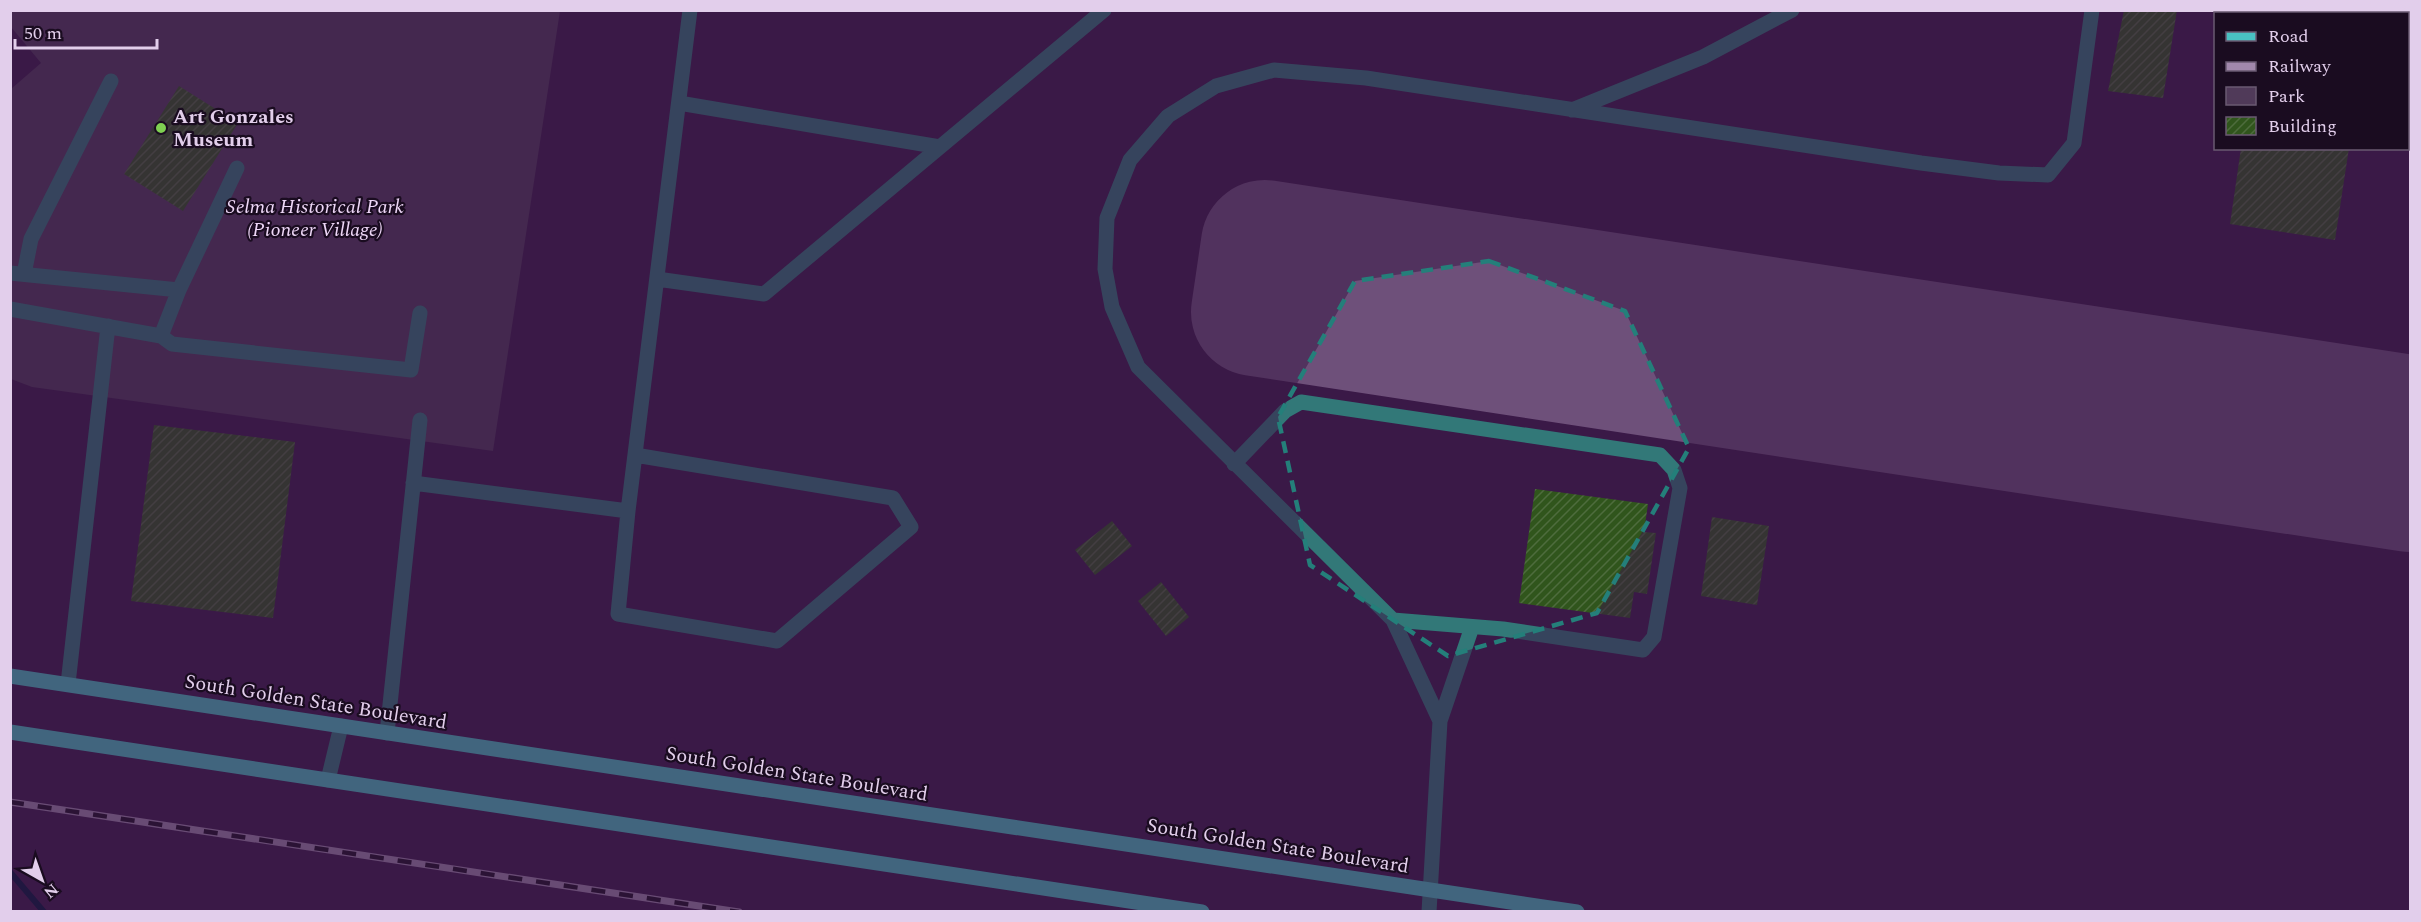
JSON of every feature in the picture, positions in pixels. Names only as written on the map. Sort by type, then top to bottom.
[{"type":"main road","name":"South Golden State Boulevard","points":[[10,676],[1577,912]]},
{"type":"main road","points":[[10,732],[1202,912]]},
{"type":"lane","points":[[635,455],[893,498],[910,527],[777,641],[618,614],[628,511],[690,10]]},
{"type":"lane","points":[[657,279],[764,294],[1104,10]]},
{"type":"lane","points":[[1572,110],[1703,57],[1792,10]]},
{"type":"lane","points":[[1440,721],[1393,620],[1138,367],[1110,298],[1105,269],[1107,218],[1130,160],[1168,116],[1216,86],[1274,70],[1366,78],[1921,163],[1999,173],[2048,175],[2074,143],[2092,10]]},
{"type":"lane","points":[[111,81],[31,239],[17,274],[179,290]]},
{"type":"lane","points":[[679,103],[940,147]]},
{"type":"lane","points":[[161,336],[179,290],[237,168]]},
{"type":"lane","points":[[10,309],[161,336],[172,344],[411,370],[420,313]]},
{"type":"lane","points":[[68,684],[108,326]]},
{"type":"lane","points":[[1234,464],[1284,411],[1300,402],[1660,455],[1674,470],[1680,488],[1654,637],[1643,651],[1503,629],[1393,620]]},
{"type":"lane","points":[[387,733],[420,420]]},
{"type":"lane","points":[[414,483],[628,511]]},
{"type":"lane","points":[[1429,912],[1440,721],[1472,627]]},
{"type":"lane","points":[[328,780],[341,726]]},
{"type":"highlighted area","points":[[1489,261],[1625,311],[1689,448],[1597,613],[1448,656],[1310,565],[1278,417],[1355,281]]},
{"type":"green space","name":"Selma Historical Park (Pioneer Village)","points":[[10,11],[560,11],[493,451],[32,387],[11,379],[11,89],[41,63],[11,27]]},
{"type":"building","points":[[2124,10],[2177,10],[2163,98],[2108,91]]},
{"type":"building","points":[[2263,10],[2326,10],[2337,12],[2262,12]]},
{"type":"building","points":[[2409,23],[2410,23],[2409,110]]},
{"type":"building","points":[[179,86],[238,123],[183,211],[124,174]]},
{"type":"building","points":[[2241,150],[2349,150],[2335,240],[2230,224]]},
{"type":"building","points":[[154,425],[295,442],[273,618],[131,601]]},
{"type":"building","points":[[1535,489],[1648,504],[1644,532],[1656,533],[1647,594],[1634,592],[1630,618],[1519,603]]},
{"type":"building","points":[[1712,517],[1769,526],[1757,605],[1701,596]]},
{"type":"building","points":[[1112,521],[1132,546],[1095,575],[1075,550]]},
{"type":"building","points":[[1161,582],[1189,617],[1166,636],[1138,601]]},
{"type":"waterway","points":[[10,872],[44,912]]},
{"type":"runway","points":[[2410,419],[1265,244],[1255,312],[2410,488]]},
{"type":"railway","points":[[10,802],[739,912]]},
{"type":"place","name":"Art Gonzales Museum","points":[[161,128]]}]
